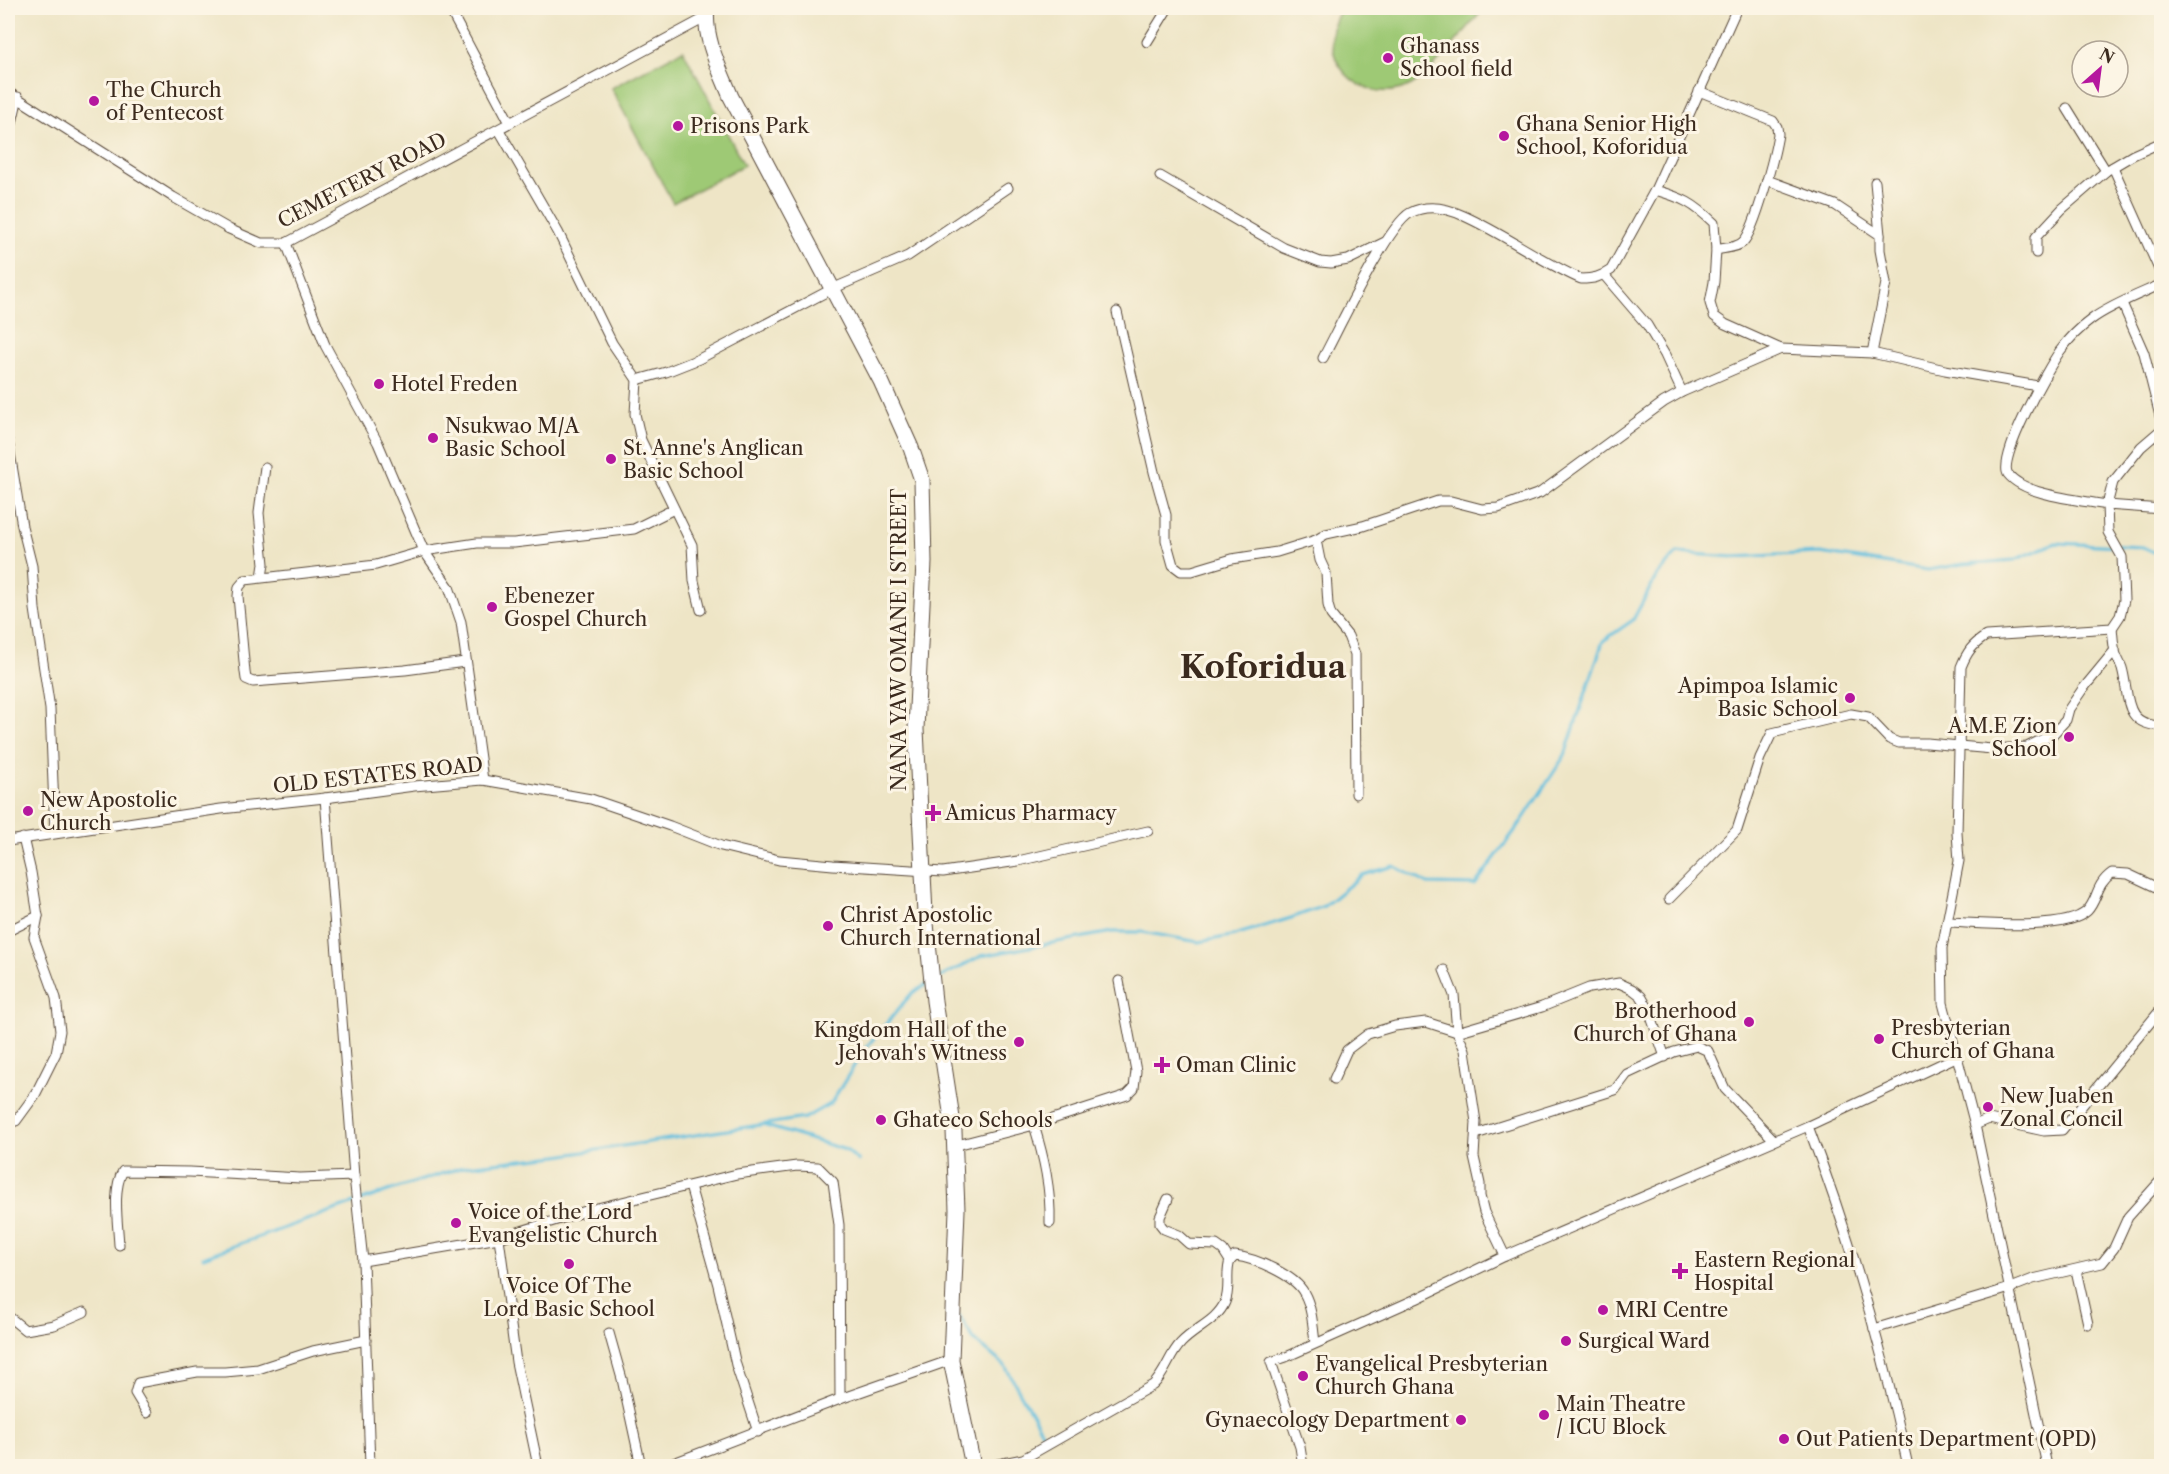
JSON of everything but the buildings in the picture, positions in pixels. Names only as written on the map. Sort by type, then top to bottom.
[{"type":"main road","name":"NANA YAW OMANE I STREET","points":[[706,13],[715,56],[731,97],[881,381],[911,448],[922,480],[924,562],[916,729],[930,963],[954,1131],[953,1146]]},
{"type":"main road","points":[[953,1146],[957,1210],[951,1360],[974,1467]]},
{"type":"street","points":[[449,8],[510,123]]},
{"type":"street","points":[[1147,42],[1168,8]]},
{"type":"street","points":[[1323,358],[1385,242],[1398,224],[1410,213],[1426,208],[1440,208],[1463,215],[1581,279],[1592,279],[1611,270],[1655,190],[1737,8]]},
{"type":"street","name":"CEMETERY ROAD","points":[[8,92],[173,197],[229,229],[261,243],[286,243],[499,130],[706,13]]},
{"type":"street","points":[[1699,92],[1773,121],[1779,134],[1767,180],[1743,242],[1716,250]]},
{"type":"street","points":[[8,140],[18,98]]},
{"type":"street","points":[[2067,108],[2110,169],[2162,276]]},
{"type":"street","points":[[499,130],[558,232],[612,343],[637,380],[635,414],[641,440],[692,545],[694,581],[701,610]]},
{"type":"street","points":[[2036,253],[2036,237],[2062,209],[2110,169],[2133,154],[2162,142]]},
{"type":"street","points":[[1160,176],[1284,248],[1320,262],[1348,260],[1385,242]]},
{"type":"street","points":[[1767,180],[1835,205],[1880,235]]},
{"type":"street","points":[[1872,353],[1886,283],[1880,250],[1875,182]]},
{"type":"street","points":[[637,380],[699,359],[832,289],[908,256],[1008,188]]},
{"type":"street","points":[[1655,190],[1681,197],[1714,223],[1716,250],[1710,303],[1714,316],[1725,324],[1781,349],[1872,353],[1945,370],[2038,386]]},
{"type":"street","points":[[286,243],[325,345],[378,443],[424,551],[449,587],[461,622],[483,780]]},
{"type":"street","points":[[1604,275],[1652,332],[1682,392]]},
{"type":"street","points":[[2162,284],[2092,318],[2061,350],[2038,386],[2005,465],[2007,472],[2016,482],[2039,492],[2107,505],[2162,508]]},
{"type":"street","points":[[2122,303],[2145,353],[2162,424]]},
{"type":"street","points":[[1118,312],[1166,515],[1166,540],[1173,566],[1181,571],[1192,571],[1232,559],[1277,552],[1316,540],[1326,534],[1363,526],[1438,501],[1451,501],[1482,509],[1498,508],[1540,492],[1664,402],[1781,349]]},
{"type":"street","points":[[2162,429],[2141,447],[2113,482],[2107,505],[2108,532],[2122,557],[2124,600],[2120,616],[2112,628],[2115,650],[2122,670],[2130,709],[2139,721],[2152,726],[2162,726]]},
{"type":"street","points":[[8,441],[22,526],[32,566],[35,609],[49,700],[56,833]]},
{"type":"street","points":[[262,577],[264,564],[259,513],[265,466]]},
{"type":"street","points":[[465,662],[329,676],[253,682],[246,680],[239,587],[245,580],[376,565],[424,551],[477,543],[514,543],[559,539],[634,529],[674,509]]},
{"type":"street","points":[[1316,540],[1320,560],[1326,573],[1331,615],[1348,636],[1355,654],[1356,794]]},
{"type":"street","points":[[2047,1467],[1975,1125],[1943,1003],[1942,948],[1959,861],[1957,833],[1961,667],[1967,652],[1974,643],[1986,636],[2112,628]]},
{"type":"street","points":[[1669,899],[1737,830],[1760,758],[1772,733],[1851,714],[1868,717],[1889,739],[1899,743],[1927,743],[1992,749],[2027,747],[2053,734],[2066,720],[2069,709],[2082,690],[2115,650]]},
{"type":"street","name":"OLD ESTATES ROAD","points":[[8,841],[221,809],[483,780],[591,799],[670,825],[721,846],[779,860],[943,872],[1018,861],[1148,831]]},
{"type":"street","points":[[325,798],[354,1176],[363,1261],[370,1467]]},
{"type":"street","points":[[8,1123],[16,1121],[34,1095],[56,1053],[60,1031],[56,998],[34,937],[38,916],[31,872],[22,838]]},
{"type":"street","points":[[1947,922],[2062,923],[2087,911],[2104,878],[2112,873],[2128,874],[2162,890]]},
{"type":"street","points":[[8,931],[38,916]]},
{"type":"street","points":[[1444,970],[1454,995],[1457,1032],[1465,1050],[1476,1122],[1474,1157],[1484,1212],[1505,1256]]},
{"type":"street","points":[[953,1146],[1034,1125],[1127,1095],[1134,1088],[1136,1071],[1119,981]]},
{"type":"street","points":[[1334,1079],[1347,1050],[1368,1034],[1395,1026],[1426,1022],[1457,1032],[1542,1006],[1589,988],[1619,983],[1632,988],[1641,996],[1648,1008],[1665,1057]]},
{"type":"street","points":[[1975,1125],[1989,1119],[2044,1131],[2062,1130],[2162,1008]]},
{"type":"street","points":[[1476,1134],[1615,1090],[1627,1074],[1697,1046],[1708,1051],[1725,1089],[1774,1140]]},
{"type":"street","points":[[1303,1467],[1300,1447],[1271,1362],[1416,1299],[1505,1256],[1808,1126],[1956,1057]]},
{"type":"street","points":[[1034,1125],[1046,1164],[1051,1202],[1050,1223]]},
{"type":"street","points":[[1808,1126],[1832,1188],[1874,1329],[1908,1467]]},
{"type":"street","points":[[363,1261],[499,1238],[589,1210],[737,1174],[806,1166],[818,1167],[833,1182],[839,1225],[840,1400]]},
{"type":"street","points":[[119,1245],[117,1189],[123,1171],[158,1170],[300,1178],[354,1176]]},
{"type":"street","points":[[1874,1329],[2033,1279],[2102,1263],[2114,1248],[2128,1217],[2162,1179]]},
{"type":"street","points":[[690,1186],[718,1285],[736,1365],[758,1432]]},
{"type":"street","points":[[1168,1199],[1160,1217],[1160,1224],[1164,1229],[1179,1235],[1189,1244],[1216,1245],[1223,1250],[1230,1261]]},
{"type":"street","points":[[499,1238],[516,1362],[538,1467]]},
{"type":"street","points":[[989,1467],[1023,1459],[1153,1385],[1162,1377],[1179,1345],[1220,1312],[1228,1292],[1228,1267],[1235,1256],[1259,1262],[1300,1287],[1305,1294],[1313,1322],[1315,1343]]},
{"type":"street","points":[[2076,1270],[2088,1324]]},
{"type":"street","points":[[8,1316],[26,1330],[54,1325],[84,1312]]},
{"type":"street","points":[[609,1333],[622,1379],[641,1467]]},
{"type":"street","points":[[147,1413],[135,1393],[138,1383],[147,1380],[197,1372],[258,1369],[313,1351],[366,1340]]},
{"type":"street","points":[[666,1467],[951,1360]]},
{"type":"green space","name":"Ghanass School field","points":[[1342,8],[1485,8],[1428,72],[1411,85],[1392,91],[1374,90],[1358,84],[1345,74],[1336,60],[1332,43],[1334,26]]},
{"type":"green space","name":"Prisons Park","points":[[683,50],[744,165],[673,203],[611,88]]},
{"type":"waterway","points":[[937,979],[981,956],[1112,932],[1142,932],[1199,942],[1231,936],[1324,906],[1362,875],[1394,866],[1428,884],[1475,885],[1522,821],[1565,755],[1603,641],[1633,620],[1656,577],[1677,553],[1734,557],[1820,553],[1928,570],[1964,564],[2014,560],[2056,543],[2143,547],[2162,556]]},
{"type":"waterway","points":[[203,1257],[388,1191],[466,1166],[558,1156],[805,1118],[831,1103],[864,1050],[912,993],[926,985]]},
{"type":"waterway","points":[[766,1126],[846,1150],[859,1161]]},
{"type":"waterway","points":[[959,1315],[973,1339],[1005,1366],[1046,1439]]},
{"type":"place","name":"Ghanass School field","points":[[1388,58]]},
{"type":"place","name":"The Church of Pentecost","points":[[94,101]]},
{"type":"place","name":"Prisons Park","points":[[678,126]]},
{"type":"place","name":"Ghana Senior High School, Koforidua","points":[[1504,136]]},
{"type":"place","name":"Hotel Freden","points":[[379,384]]},
{"type":"place","name":"Nsukwao M/A Basic School","points":[[433,438]]},
{"type":"place","name":"St. Anne's Anglican Basic School","points":[[611,459]]},
{"type":"place","name":"Ebenezer Gospel Church","points":[[492,607]]},
{"type":"place","name":"Apimpoa Islamic Basic School","points":[[1850,698]]},
{"type":"place","name":"A.M.E Zion School","points":[[2069,737]]},
{"type":"place","name":"New Apostolic Church","points":[[28,811]]},
{"type":"place","name":"Amicus Pharmacy","points":[[933,813]]},
{"type":"place","name":"Christ Apostolic Church International","points":[[828,926]]},
{"type":"place","name":"Brotherhood Church of Ghana","points":[[1749,1022]]},
{"type":"place","name":"Presbyterian Church of Ghana","points":[[1879,1039]]},
{"type":"place","name":"Kingdom Hall of the Jehovah's Witness","points":[[1019,1042]]},
{"type":"place","name":"Oman Clinic","points":[[1162,1065]]},
{"type":"place","name":"New Juaben Zonal Concil","points":[[1988,1107]]},
{"type":"place","name":"Ghateco Schools","points":[[881,1120]]},
{"type":"place","name":"Voice of the Lord Evangelistic Church","points":[[456,1223]]},
{"type":"place","name":"Voice Of The Lord Basic School","points":[[569,1264]]},
{"type":"place","name":"Eastern Regional Hospital","points":[[1680,1271]]},
{"type":"place","name":"MRI Centre","points":[[1603,1310]]},
{"type":"place","name":"Surgical Ward","points":[[1566,1341]]},
{"type":"place","name":"Evangelical Presbyterian Church Ghana","points":[[1303,1376]]},
{"type":"place","name":"Main Theatre / ICU Block","points":[[1544,1415]]},
{"type":"place","name":"Gynaecology Department","points":[[1461,1420]]},
{"type":"place","name":"Out Patients Department (OPD)","points":[[1784,1439]]},
{"type":"district","name":"Koforidua","points":[[1263,667]]}]
